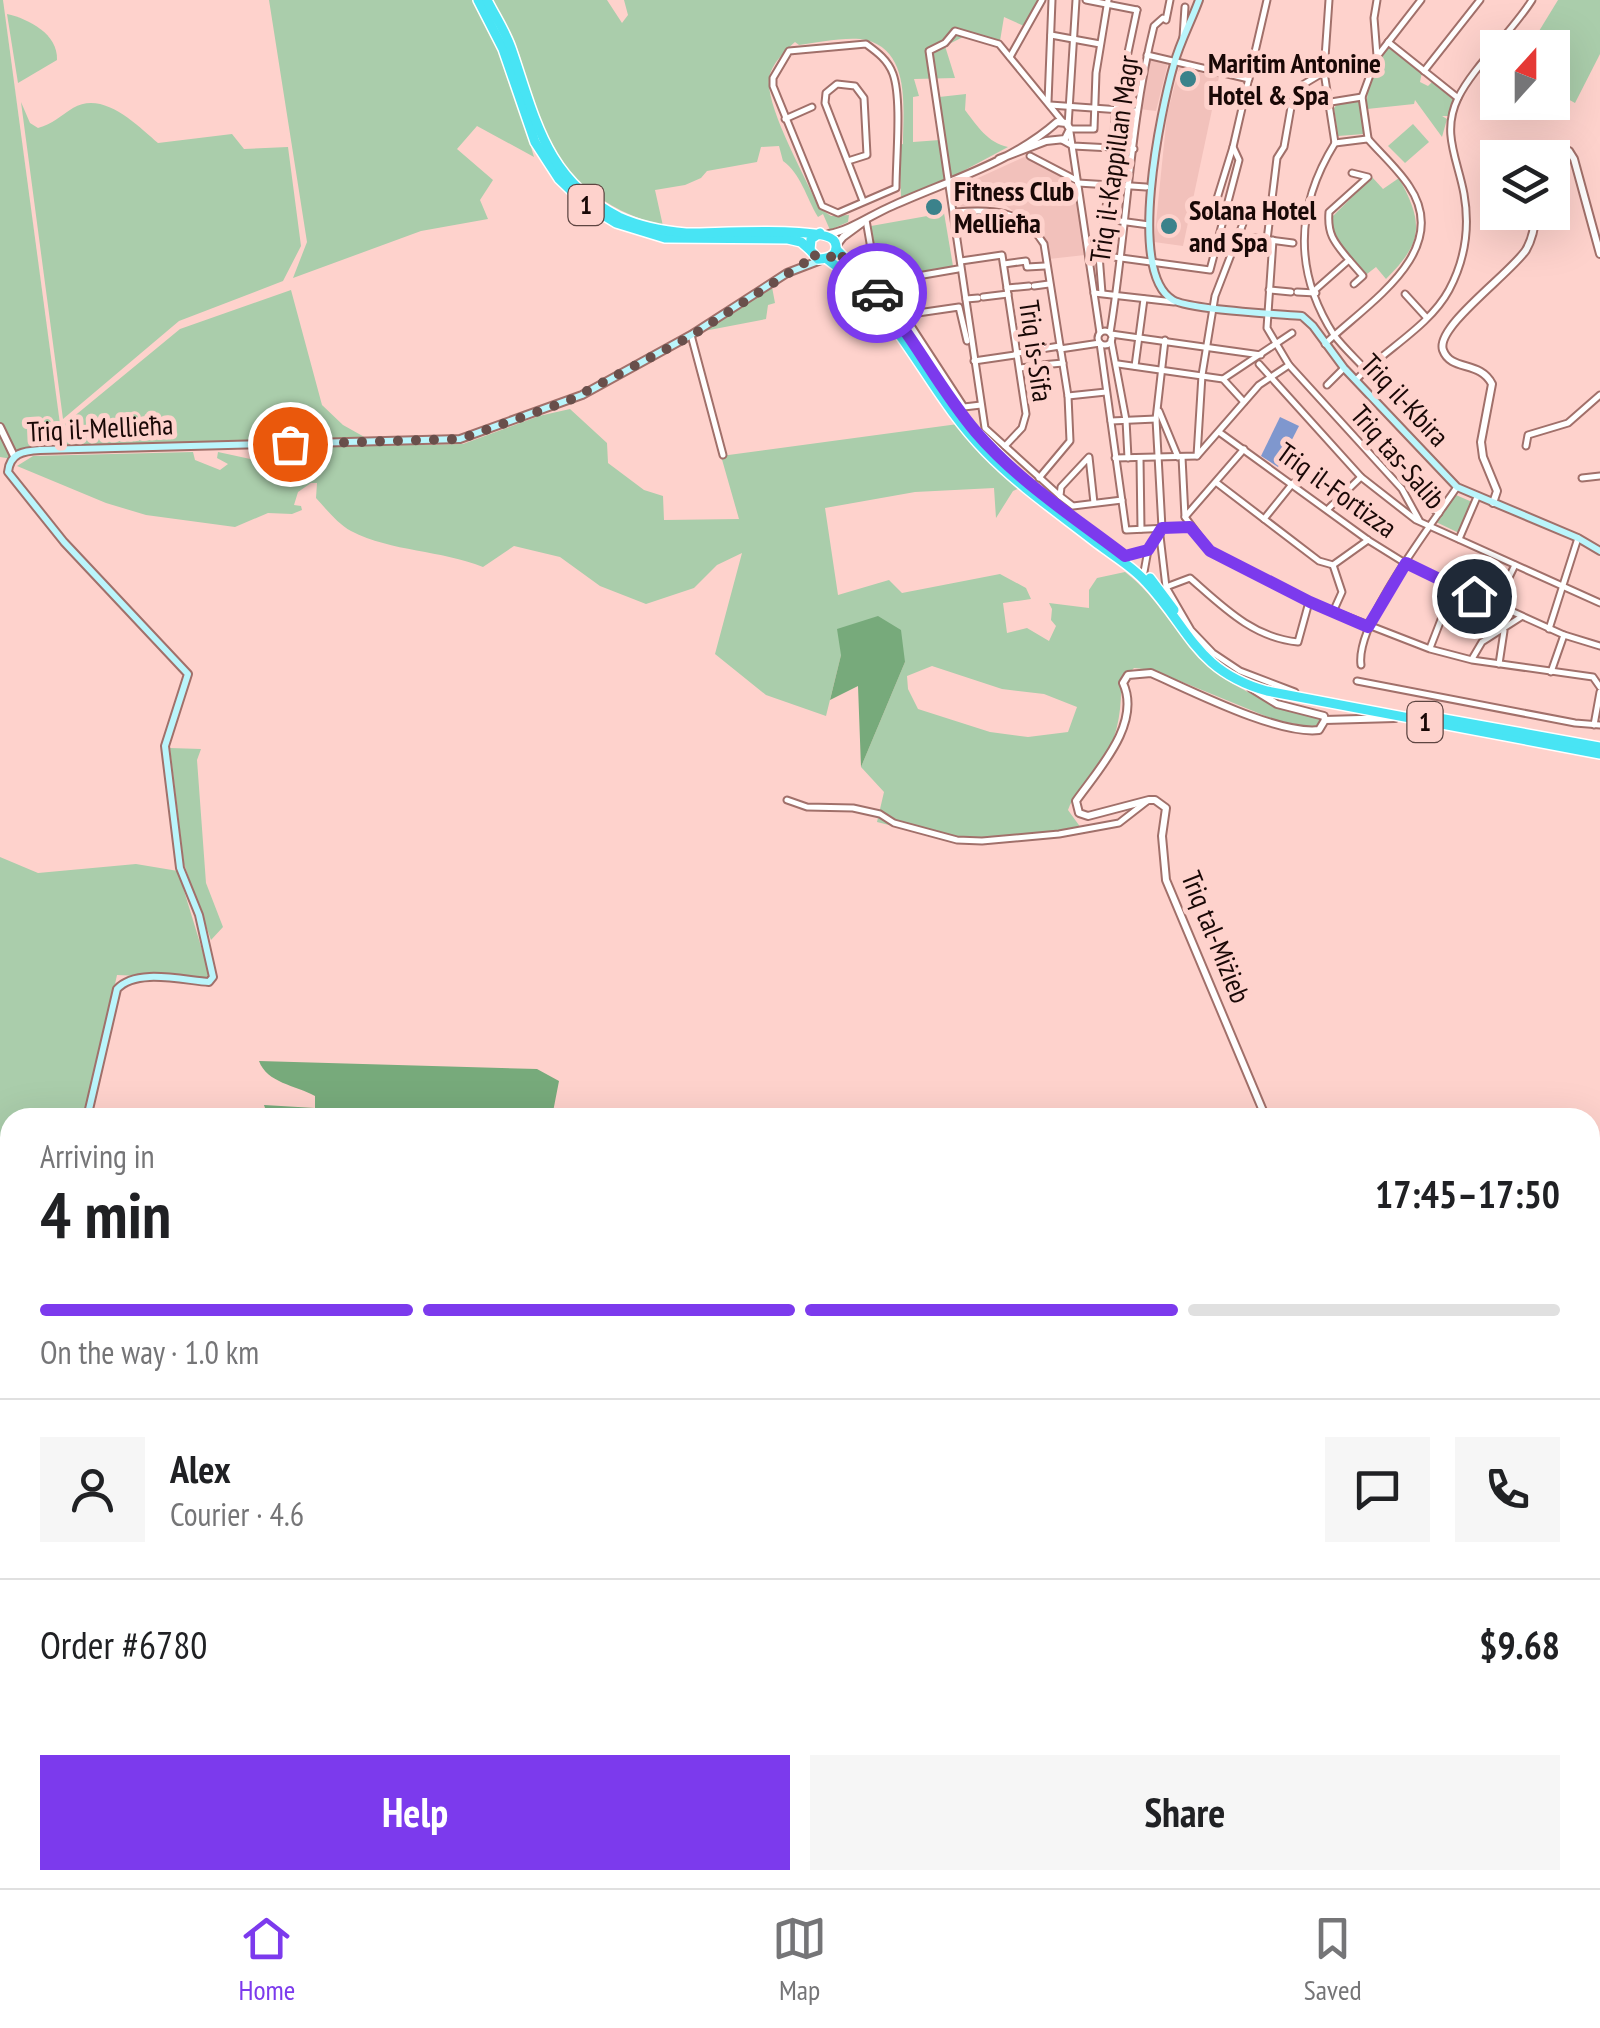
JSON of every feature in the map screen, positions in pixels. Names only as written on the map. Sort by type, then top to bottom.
[{"type":"highway","name":"1","points":[[478,0],[503,48],[535,142],[559,179],[585,204],[616,223],[665,238],[788,239],[801,242],[810,251]]},
{"type":"highway","name":"1","points":[[487,0],[511,46],[541,138],[564,172],[599,204],[618,216],[668,231],[824,234]]},
{"type":"highway","points":[[824,234],[836,248],[825,259],[810,251],[812,239],[824,234]]},
{"type":"highway","name":"1","points":[[836,248],[880,295],[979,436],[1032,486],[1144,572],[1208,654],[1226,668],[1254,682],[1295,692],[1600,750]]},
{"type":"highway","name":"1","points":[[825,259],[852,276],[874,299],[950,409],[986,452],[1028,490],[1145,580],[1196,650],[1215,667],[1250,687],[1399,717],[1600,750]]},
{"type":"main road","points":[[1177,302],[1156,283],[1150,263],[1149,225],[1162,114],[1174,62],[1199,0]]},
{"type":"main road","name":"Triq il-Mellieħa","points":[[89,1108],[117,990],[122,983],[141,978],[209,982],[213,977],[200,914],[180,868],[165,746],[188,674],[64,542],[12,477],[9,466],[14,456],[22,451],[40,450],[460,439],[582,395],[691,336],[809,260],[810,251]]},
{"type":"main road","name":"Triq il-Mellieħa","points":[[800,266],[825,259]]},
{"type":"main road","name":"Triq il-Kbira","points":[[1177,302],[1302,316],[1405,438],[1457,487],[1600,551]]},
{"type":"street","points":[[1010,57],[1042,0]]},
{"type":"street","points":[[1052,0],[1051,127],[1059,140],[1072,146],[1112,148]]},
{"type":"street","points":[[1076,0],[1068,127],[1126,530],[1161,532],[1190,527]]},
{"type":"street","points":[[1086,0],[1137,10],[1116,109],[1113,185],[1099,255],[1102,293]]},
{"type":"street","name":"Triq il-Kappillan Magr","points":[[1128,458],[1126,420],[1111,336],[1134,149],[1135,111],[1154,26],[1163,18],[1166,20],[1170,0]]},
{"type":"street","points":[[1210,218],[1233,146],[1267,0]]},
{"type":"street","points":[[1329,0],[1324,72],[1336,143],[1314,182],[1305,223],[1304,258],[1334,334],[1366,370]]},
{"type":"street","points":[[1376,0],[1378,56]]},
{"type":"street","points":[[1325,344],[1403,273],[1419,240],[1421,219],[1411,189],[1368,139],[1362,97],[1378,56],[1421,0]]},
{"type":"street","points":[[1424,71],[1480,0]]},
{"type":"street","points":[[1356,380],[1447,294],[1461,265],[1468,226],[1464,191],[1450,149],[1458,98],[1529,1]]},
{"type":"street","points":[[824,234],[841,232],[999,159],[1051,127],[1094,129],[1100,44],[1108,2]]},
{"type":"street","points":[[1183,37],[1185,7]]},
{"type":"street","points":[[1068,127],[999,44],[955,30],[945,43],[929,50],[985,428],[1073,506],[1122,500]]},
{"type":"street","points":[[1051,34],[1100,44]]},
{"type":"street","points":[[1388,42],[1458,98]]},
{"type":"street","points":[[896,188],[838,213],[822,206],[773,86],[789,50],[866,44],[883,57],[896,88],[898,203]]},
{"type":"street","points":[[1147,55],[1249,79]]},
{"type":"street","points":[[1267,312],[1277,158],[1284,146],[1294,90],[1324,72]]},
{"type":"street","points":[[864,202],[825,103],[826,93],[838,84],[855,86],[864,98],[866,155]]},
{"type":"street","points":[[1331,102],[1362,97]]},
{"type":"street","points":[[1049,103],[1135,111]]},
{"type":"street","points":[[785,119],[812,107]]},
{"type":"street","points":[[999,159],[1059,140],[1068,127]]},
{"type":"street","points":[[1336,143],[1368,139]]},
{"type":"street","points":[[1099,255],[1210,270],[1239,160],[1233,146]]},
{"type":"street","points":[[1123,148],[1134,149]]},
{"type":"street","points":[[1570,153],[1600,254]]},
{"type":"street","points":[[848,162],[866,155],[880,156]]},
{"type":"street","points":[[1030,156],[1078,182],[1146,187]]},
{"type":"street","points":[[1352,172],[1368,176],[1329,212],[1328,224],[1329,236],[1363,276],[1354,284]]},
{"type":"street","points":[[955,212],[996,210],[1026,222],[1044,244],[1068,396],[1070,441],[1038,478]]},
{"type":"street","points":[[1197,456],[1202,375],[1212,307],[1244,221],[1223,214]]},
{"type":"street","points":[[836,248],[865,218]]},
{"type":"street","points":[[865,218],[877,283],[904,315],[964,407],[981,405]]},
{"type":"street","points":[[1105,220],[1149,225]]},
{"type":"street","points":[[1493,503],[1496,486],[1482,442],[1492,384],[1483,372],[1449,359],[1442,340],[1450,326],[1511,270],[1524,254],[1533,230]]},
{"type":"street","points":[[1254,238],[1293,243]]},
{"type":"street","name":"Triq is-Sifa","points":[[961,261],[1002,255],[1026,414],[1022,428],[1005,446]]},
{"type":"street","points":[[1269,290],[1315,292],[1349,260]]},
{"type":"street","points":[[1004,264],[1026,261],[1027,267],[1046,266]]},
{"type":"street","points":[[877,283],[958,270]]},
{"type":"street","points":[[966,299],[1049,284]]},
{"type":"street","points":[[1094,293],[1177,302]]},
{"type":"street","points":[[1405,294],[1426,317]]},
{"type":"street","points":[[1135,366],[1144,300]]},
{"type":"street","points":[[904,315],[959,307],[967,341]]},
{"type":"street","name":"Triq tas-Salib","points":[[1267,312],[1267,328],[1289,365],[1402,489],[1421,522],[1600,602]]},
{"type":"street","points":[[1100,333],[1261,355]]},
{"type":"street","points":[[1223,379],[1292,333]]},
{"type":"street","points":[[691,336],[723,455]]},
{"type":"street","points":[[974,361],[1106,344],[1111,336]]},
{"type":"street","points":[[1165,340],[1156,419],[1166,587],[1191,630],[1213,654],[1240,671],[1295,692]]},
{"type":"street","points":[[1019,368],[1062,362]]},
{"type":"street","points":[[1118,364],[1223,379],[1244,402]]},
{"type":"street","points":[[1259,364],[1361,478],[1421,522]]},
{"type":"street","points":[[1115,458],[1197,456],[1244,402],[1289,365]]},
{"type":"street","points":[[1327,385],[1344,368]]},
{"type":"street","points":[[1068,396],[1106,392]]},
{"type":"street","points":[[1526,446],[1528,435],[1568,423],[1600,395]]},
{"type":"street","points":[[1159,410],[1180,457],[1185,517],[1210,551],[1310,602],[1430,649],[1472,660],[1592,677],[1600,690],[1597,725],[1357,681]]},
{"type":"street","points":[[1110,421],[1156,419]]},
{"type":"street","points":[[0,427],[14,456]]},
{"type":"street","name":"Triq il-Fortizza","points":[[1219,432],[1406,563],[1564,636],[1600,646]]},
{"type":"street","points":[[1185,517],[1244,449]]},
{"type":"street","points":[[1060,496],[1060,487],[1089,457],[1094,503]]},
{"type":"street","points":[[1140,458],[1141,529]]},
{"type":"street","points":[[1582,478],[1600,476]]},
{"type":"street","points":[[1328,508],[1361,478]]},
{"type":"street","points":[[1217,483],[1319,561],[1333,565]]},
{"type":"street","points":[[1264,518],[1293,483]]},
{"type":"street","points":[[1361,665],[1359,654],[1368,627],[1457,487]]},
{"type":"street","points":[[1459,540],[1476,497]]},
{"type":"street","points":[[1427,505],[1439,513]]},
{"type":"street","points":[[1144,572],[1148,550],[1161,532]]},
{"type":"street","points":[[1549,629],[1578,538]]},
{"type":"street","points":[[1333,565],[1368,540]]},
{"type":"street","points":[[1125,556],[1148,550]]},
{"type":"street","points":[[1333,565],[1342,592],[1333,612]]},
{"type":"street","points":[[1495,606],[1515,565]]},
{"type":"street","points":[[1166,587],[1190,578],[1237,619],[1266,635],[1298,642],[1310,602]]},
{"type":"street","points":[[1430,649],[1454,586]]},
{"type":"street","points":[[1472,660],[1482,642],[1522,617]]},
{"type":"street","points":[[1500,664],[1504,631]]},
{"type":"street","points":[[1550,672],[1564,636]]},
{"type":"street","points":[[1149,800],[1088,816],[1079,813],[1076,805],[1119,734],[1128,693],[1123,684],[1128,675],[1151,673],[1249,715],[1285,726],[1314,731],[1326,720]]},
{"type":"street","points":[[1250,687],[1277,704],[1324,716],[1326,720]]},
{"type":"street","points":[[1326,720],[1399,717]]},
{"type":"street","points":[[787,800],[806,807],[852,808],[957,840],[982,841],[1059,834],[1119,822],[1149,800]]},
{"type":"street","name":"Triq tal-Miżieb","points":[[1149,800],[1166,808],[1162,836],[1166,880],[1262,1108]]},
{"type":"shaded area","points":[[1150,58],[1168,63],[1156,111],[1139,109]]},
{"type":"shaded area","points":[[1179,68],[1219,77],[1183,246],[1154,242],[1167,115]]},
{"type":"shaded area","points":[[1024,157],[1075,184],[1085,255],[1049,259],[1037,229],[1005,205],[961,208],[954,189]]},
{"type":"green space","points":[[0,0],[60,424],[12,459],[0,457]]},
{"type":"green space","points":[[269,0],[477,0],[501,44],[534,157],[477,126],[457,149],[493,180],[480,200],[488,219],[421,231],[293,278],[307,242]]},
{"type":"green space","points":[[491,0],[607,0],[622,23],[628,15],[624,0],[1039,0],[1024,26],[1004,17],[1000,41],[963,30],[963,37],[945,46],[955,78],[914,79],[919,96],[913,97],[913,142],[940,140],[945,179],[901,197],[899,145],[903,144],[903,99],[891,56],[881,46],[859,39],[799,45],[795,42],[783,53],[769,79],[770,92],[788,143],[819,208],[831,216],[849,215],[848,222],[830,230],[823,214],[818,217],[799,179],[783,161],[779,146],[761,147],[757,162],[707,171],[685,185],[655,190],[663,226],[602,200],[569,172],[544,136],[517,48]]},
{"type":"green space","points":[[1558,0],[1600,0],[1600,54],[1575,103],[1570,100],[1570,30],[1540,30]]},
{"type":"green space","points":[[7,14],[41,29],[56,51],[57,60],[18,83]]},
{"type":"green space","points":[[1390,46],[1422,72],[1420,82],[1428,86],[1432,82],[1453,99],[1448,116],[1442,116],[1447,119],[1442,137],[1415,100],[1414,104],[1367,109],[1372,75]]},
{"type":"green space","points":[[966,94],[965,110],[974,122],[989,138],[1008,147],[950,178],[939,97]]},
{"type":"green space","points":[[1359,101],[1364,134],[1338,136],[1334,108],[1338,103]]},
{"type":"green space","points":[[21,102],[30,123],[38,128],[73,108],[96,103],[119,112],[158,143],[232,134],[244,149],[288,147],[301,246],[283,281],[179,321],[63,419]]},
{"type":"green space","points":[[1413,124],[1429,142],[1405,163],[1388,146]]},
{"type":"green space","points":[[1372,177],[1383,189],[1399,178],[1416,220],[1413,243],[1386,279],[1376,267],[1367,274],[1332,236],[1330,219]]},
{"type":"green space","points":[[944,213],[953,266],[880,279],[871,226]]},
{"type":"green space","points":[[772,287],[775,303],[768,305],[766,319],[704,331]]},
{"type":"green space","points":[[291,290],[322,405],[343,425],[368,439],[38,446],[180,329]]},
{"type":"green space","points":[[570,409],[607,443],[608,463],[644,490],[663,496],[664,520],[739,519],[721,456],[958,424],[1020,488],[1013,491],[996,518],[994,488],[915,492],[825,508],[838,595],[889,580],[902,593],[1000,574],[1026,588],[1031,599],[1003,603],[1007,633],[1027,628],[1049,641],[1056,626],[1051,620],[1049,603],[1089,608],[1089,590],[1097,578],[1125,572],[1209,667],[1255,696],[1322,718],[1324,724],[1317,728],[1275,720],[1153,670],[1134,668],[1121,682],[1118,721],[1111,745],[1068,810],[1081,828],[965,844],[877,822],[884,792],[861,767],[905,662],[841,655],[826,716],[766,695],[715,654],[742,553],[717,565],[694,588],[646,604],[600,586],[560,557],[514,546],[483,567],[367,538],[346,528],[316,498],[317,483],[298,492],[294,505],[302,510],[292,514],[268,513],[235,527],[146,515],[17,466],[33,456],[193,452],[195,460],[220,470],[228,464],[217,458],[218,452],[255,460],[259,448],[463,444]],"holes":[[[932,666],[1002,689],[1044,694],[1077,707],[1068,732],[1028,737],[990,732],[918,709],[908,689],[907,676]]]},
{"type":"green space","points":[[1456,495],[1472,502],[1459,533],[1436,522]]},
{"type":"green space","points":[[878,616],[901,630],[905,662],[861,767],[858,686],[830,700],[841,655],[837,629]]},
{"type":"green space","points":[[170,748],[201,749],[197,760],[206,883],[223,927],[211,940],[184,864]]},
{"type":"green space","points":[[0,857],[38,873],[136,864],[178,871],[211,979],[117,975],[88,1108],[0,1108]]},
{"type":"green space","points":[[259,1061],[537,1069],[559,1081],[554,1108],[315,1108],[315,1096],[275,1079]]},
{"type":"green space","points":[[264,1105],[315,1108],[265,1108]]},
{"type":"water","points":[[1280,417],[1299,426],[1278,467],[1261,456]]},
{"type":"way so far","points":[[290,444],[460,439],[568,401],[691,336],[809,260],[811,253],[822,260],[836,250],[877,293]]},
{"type":"place","name":"Maritim Antonine Hotel & Spa","points":[[1188,79]]},
{"type":"place","name":"Fitness Club Mellieħa","points":[[934,207]]},
{"type":"place","name":"Solana Hotel and Spa","points":[[1169,226]]},
{"type":"route","points":[[877,293],[979,436],[1032,486],[1125,556],[1148,550],[1162,528],[1190,527],[1210,551],[1368,627],[1406,563],[1474,596]]}]
